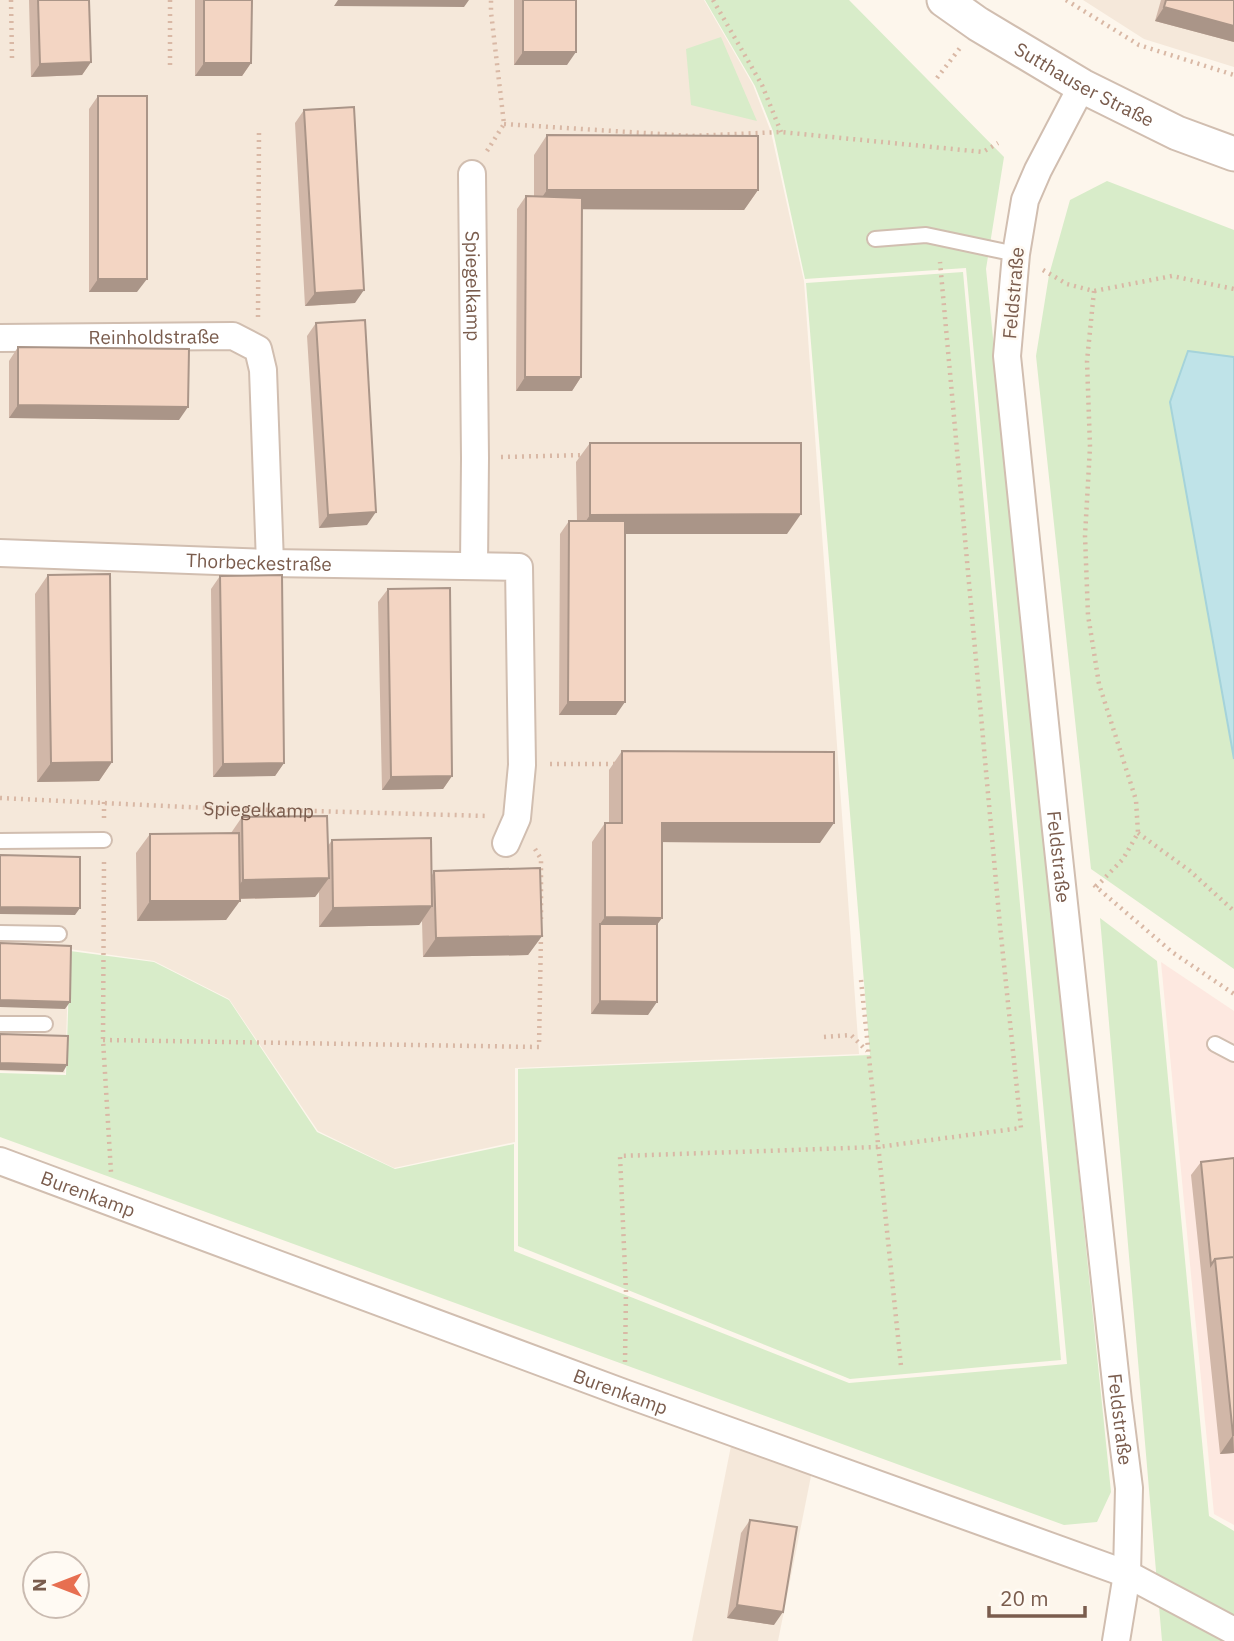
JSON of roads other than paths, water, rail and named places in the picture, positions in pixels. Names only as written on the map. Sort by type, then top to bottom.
[{"type":"street","name":"Sutthauser Straße","points":[[944,0],[978,24],[1082,86],[1177,133],[1234,154]]},
{"type":"street","name":"Feldstraße","points":[[1082,86],[1025,200],[1016,254],[1007,356],[1116,1387],[1129,1488],[1126,1574],[1116,1641]]},
{"type":"street","name":"Spiegelkamp","points":[[472,174],[474,566]]},
{"type":"street","name":"Reinholdstraße","points":[[0,338],[233,336],[258,349],[263,370],[270,563]]},
{"type":"street","name":"Thorbeckestraße","points":[[0,553],[270,563],[519,567],[522,765],[517,818],[506,843]]},
{"type":"street","name":"Burenkamp","points":[[0,1161],[624,1393],[1126,1574],[1234,1631]]},
{"type":"lane","points":[[875,239],[926,235],[1016,254]]},
{"type":"lane","points":[[0,841],[104,840]]},
{"type":"lane","points":[[0,933],[59,934]]},
{"type":"lane","points":[[0,1024],[45,1024]]},
{"type":"lane","points":[[1215,1044],[1234,1054]]},
{"type":"water","points":[[1188,351],[1234,357],[1234,759],[1170,402]]}]
